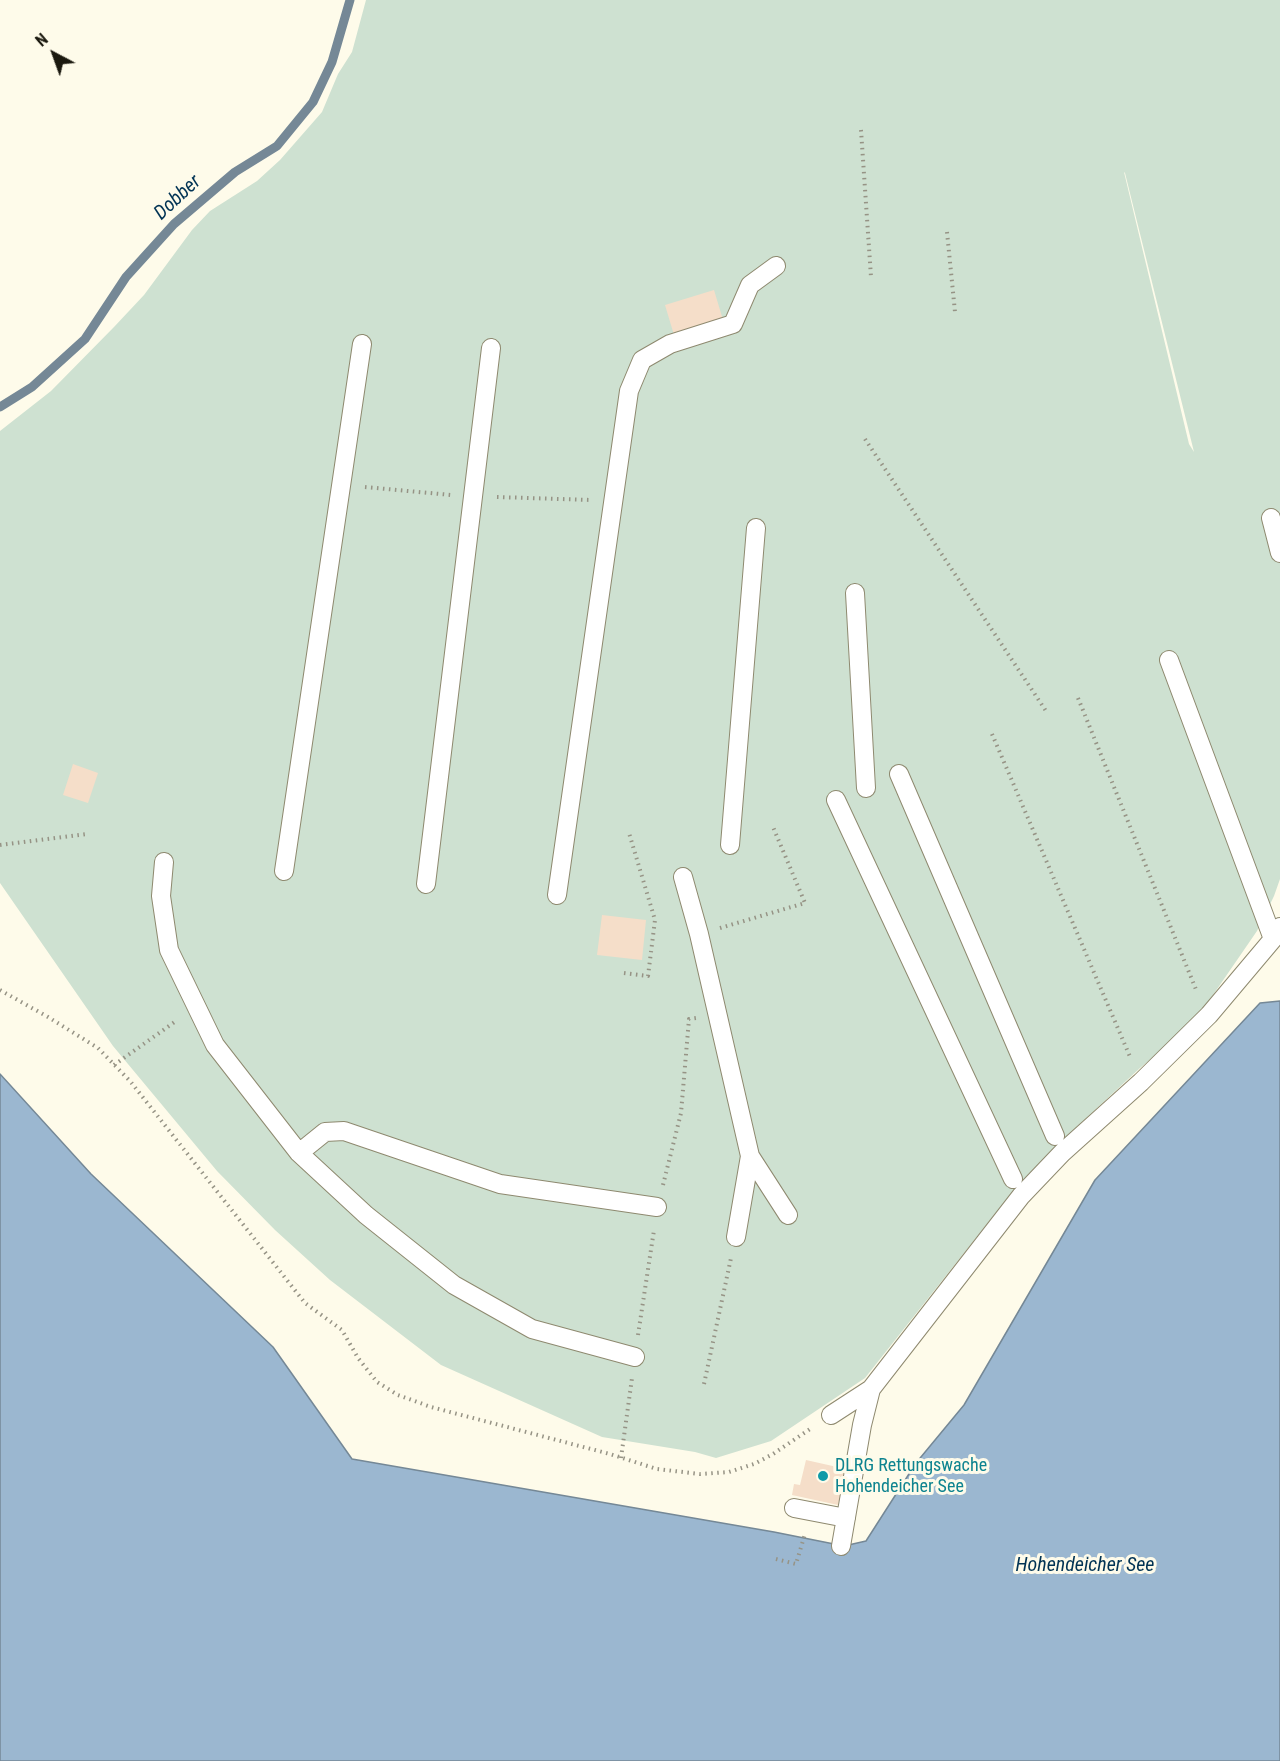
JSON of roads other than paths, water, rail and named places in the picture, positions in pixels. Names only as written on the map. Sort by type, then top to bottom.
[{"type":"lane","points":[[557,895],[629,391],[642,360],[670,344],[733,324],[750,285],[776,266]]},
{"type":"lane","points":[[284,871],[362,344]]},
{"type":"lane","points":[[426,884],[491,348]]},
{"type":"lane","points":[[1271,518],[1280,554]]},
{"type":"lane","points":[[730,845],[756,528]]},
{"type":"lane","points":[[855,593],[866,788]]},
{"type":"lane","points":[[831,1415],[871,1389],[1024,1193],[1062,1153],[1141,1082],[1209,1015],[1276,933],[1169,660]]},
{"type":"lane","points":[[899,774],[1055,1136]]},
{"type":"lane","points":[[836,800],[1013,1179]]},
{"type":"lane","points":[[164,862],[161,896],[168,950],[215,1045],[299,1153],[366,1215],[454,1286],[532,1329],[635,1358]]},
{"type":"lane","points":[[683,877],[699,934],[750,1156],[788,1215]]},
{"type":"lane","points":[[299,1153],[325,1132],[344,1131],[500,1184],[657,1207]]},
{"type":"lane","points":[[736,1237],[750,1156]]},
{"type":"lane","points":[[841,1546],[871,1389]]},
{"type":"lane","points":[[794,1508],[846,1518]]},
{"type":"water","name":"Hohendeicher See","points":[[1280,1001],[1280,1761],[0,1761],[0,1074],[91,1174],[273,1347],[352,1459],[844,1546],[866,1541],[916,1463],[964,1405],[1095,1180],[1260,1003]]},
{"type":"waterway","name":"Dobber","points":[[0,407],[32,387],[85,339],[126,277],[174,224],[235,172],[277,146],[313,102],[332,62],[350,0]]},
{"type":"place","name":"DLRG Rettungswache Hohendeicher See","points":[[823,1476]]}]
